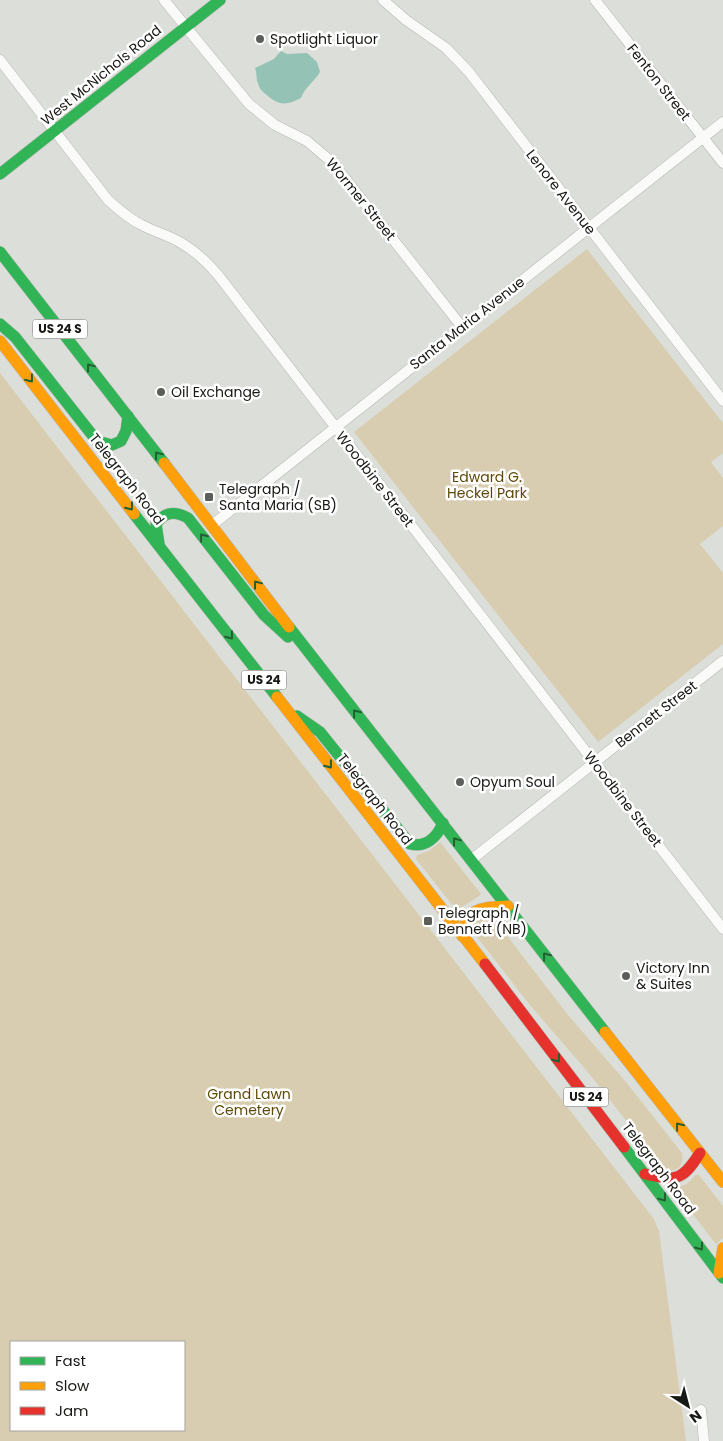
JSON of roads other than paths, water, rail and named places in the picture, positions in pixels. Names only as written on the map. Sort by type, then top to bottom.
[{"type":"main road","name":"West McNichols Road","points":[[0,174],[220,0]]},
{"type":"main road","name":"US 24 S","points":[[0,252],[128,416]]},
{"type":"main road","name":"Telegraph Road","points":[[0,324],[16,337],[97,441],[107,446],[117,445],[123,439],[128,429],[128,416]]},
{"type":"main road","name":"Telegraph Road","points":[[0,341],[462,936],[721,1276]]},
{"type":"main road","points":[[128,416],[317,663],[700,1153],[722,1178]]},
{"type":"main road","points":[[159,544],[156,524],[163,516],[168,512],[176,512],[188,518],[264,614],[317,663]]},
{"type":"main road","points":[[286,708],[320,732],[410,844],[417,846],[429,842],[436,836],[442,823]]},
{"type":"main road","points":[[462,936],[464,920],[470,914],[478,909],[508,906]]},
{"type":"main road","points":[[645,1174],[664,1179],[677,1179],[686,1174],[700,1153]]},
{"type":"main road","points":[[721,1276],[723,1248]]},
{"type":"street","name":"Wormer Street","points":[[164,0],[249,104],[275,125],[306,141],[333,163],[462,327]]},
{"type":"street","name":"Lenore Avenue","points":[[383,0],[406,20],[435,39],[460,62],[723,401]]},
{"type":"street","name":"Fenton Street","points":[[595,0],[723,163]]},
{"type":"street","name":"Woodbine Street","points":[[0,60],[103,194],[117,209],[141,225],[183,244],[211,266],[723,929]]},
{"type":"street","name":"Santa Maria Avenue","points":[[212,525],[723,122]]},
{"type":"street","name":"Bennett Street","points":[[471,860],[722,663]]},
{"type":"street","points":[[701,1410],[704,1441]]},
{"type":"place","name":"Spotlight Liquor","points":[[260,39]]},
{"type":"place","name":"Oil Exchange","points":[[161,392]]},
{"type":"place","name":"Telegraph / Santa Maria (SB)","points":[[209,497]]},
{"type":"place","name":"Opyum Soul","points":[[460,782]]},
{"type":"place","name":"Telegraph / Bennett (NB)","points":[[428,921]]},
{"type":"place","name":"Victory Inn & Suites","points":[[626,976]]},
{"type":"park label","name":"Edward G. Heckel Park","points":[[487,486]]},
{"type":"park label","name":"Grand Lawn Cemetery","points":[[249,1102]]}]
